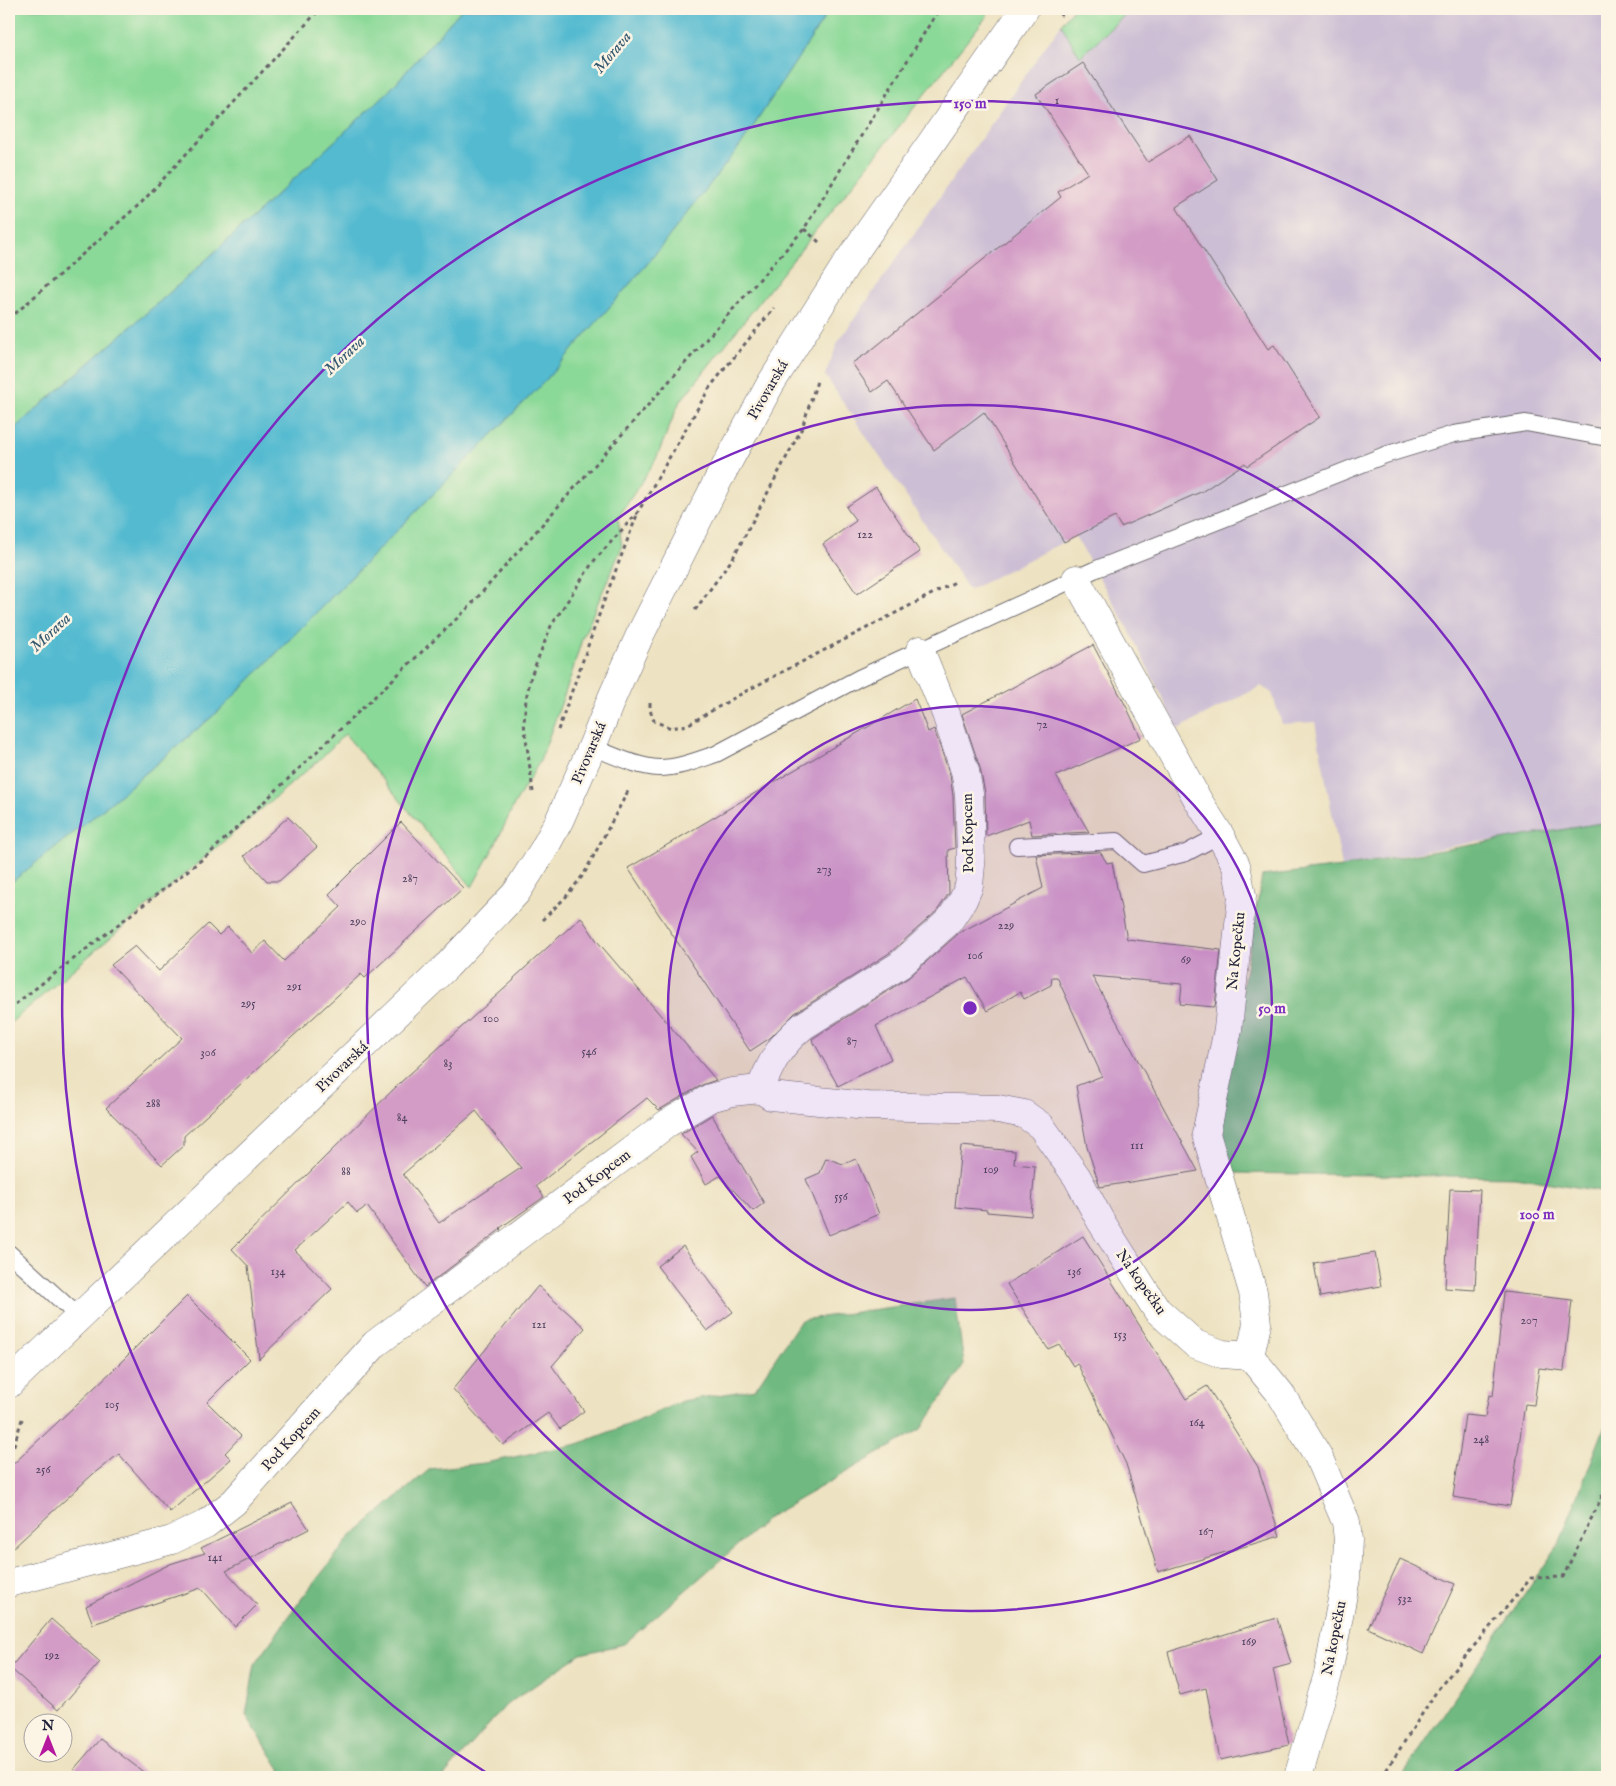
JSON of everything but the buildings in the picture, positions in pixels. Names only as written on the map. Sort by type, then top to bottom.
[{"type":"street","name":"Pivovarská","points":[[9,1384],[447,966],[516,893],[559,821],[640,635],[716,484],[771,383],[847,262],[1025,9]]},
{"type":"street","name":"Na Kopečku","points":[[1076,579],[1199,802],[1236,865],[1242,896],[1228,1029],[1206,1134],[1253,1292],[1257,1324],[1250,1356]]},
{"type":"street","name":"Pod Kopcem","points":[[9,1583],[172,1540],[206,1524],[234,1502],[375,1344],[668,1123],[710,1098],[732,1092],[760,1089],[774,1057],[789,1038],[803,1026],[900,965],[949,920],[963,900],[969,886],[971,865],[968,794],[964,771],[946,714],[920,650]]},
{"type":"street","name":"Na kopečku","points":[[760,1089],[771,1096],[867,1106],[998,1109],[1024,1114],[1041,1126],[1077,1177],[1100,1220],[1157,1310],[1194,1344],[1222,1354],[1250,1356],[1280,1393],[1318,1456],[1346,1522],[1347,1531],[1346,1578],[1328,1674],[1298,1777]]},
{"type":"lane","points":[[592,748],[642,765],[659,768],[679,766],[716,754],[859,678],[1094,570],[1385,455],[1454,434],[1526,423],[1607,438]]},
{"type":"lane","points":[[1017,846],[1117,841],[1143,864],[1186,853],[1220,835]]},
{"type":"lane","points":[[9,1253],[80,1318]]},
{"type":"path","points":[[9,319],[142,202],[320,9]]},
{"type":"path","points":[[9,1009],[209,854],[469,607],[804,229],[939,9]]},
{"type":"path","points":[[804,229],[821,244],[847,262]]},
{"type":"path","points":[[555,739],[638,512],[710,387],[775,307]]},
{"type":"path","points":[[692,613],[733,558],[802,428],[819,376]]},
{"type":"path","points":[[533,792],[524,723],[526,699],[531,676],[551,626],[593,562],[638,512]]},
{"type":"path","points":[[650,702],[650,710],[654,721],[671,728],[687,725],[748,690],[955,582]]},
{"type":"path","points":[[530,800],[536,785]]},
{"type":"path","points":[[1382,1777],[1438,1689],[1531,1578],[1563,1577],[1607,1486]]},
{"type":"shaded area","points":[[1072,9],[1607,9],[1607,822],[1512,839],[1474,842],[1342,867],[1315,722],[1282,724],[1272,693],[1261,686],[1178,729],[1128,628],[1075,536],[969,590],[825,375],[838,342]]},
{"type":"green space","points":[[9,9],[462,9],[388,92],[182,282],[9,433]]},
{"type":"green space","points":[[830,9],[988,9],[987,16],[679,403],[656,459],[618,518],[622,547],[582,639],[570,679],[540,761],[514,805],[472,887],[345,734],[319,760],[9,1024],[9,884],[102,810],[221,709],[545,381],[648,263],[743,142]]},
{"type":"green space","points":[[1073,9],[1131,9],[1080,57],[1061,24]]},
{"type":"green space","points":[[1607,822],[1607,1192],[1515,1177],[1232,1173],[1217,1134],[1262,876],[1342,867]]},
{"type":"green space","points":[[955,1298],[964,1365],[921,1429],[772,1515],[624,1644],[581,1654],[506,1705],[443,1777],[286,1777],[282,1772],[246,1715],[255,1664],[302,1598],[351,1536],[430,1469],[485,1463],[578,1444],[640,1420],[682,1401],[755,1389],[801,1320]]},
{"type":"green space","points":[[1607,1421],[1607,1777],[1401,1777],[1559,1544]]},
{"type":"water","name":"Morava","points":[[462,9],[830,9],[743,142],[648,263],[545,381],[221,709],[102,810],[9,884],[9,433],[182,282],[388,92]]}]
